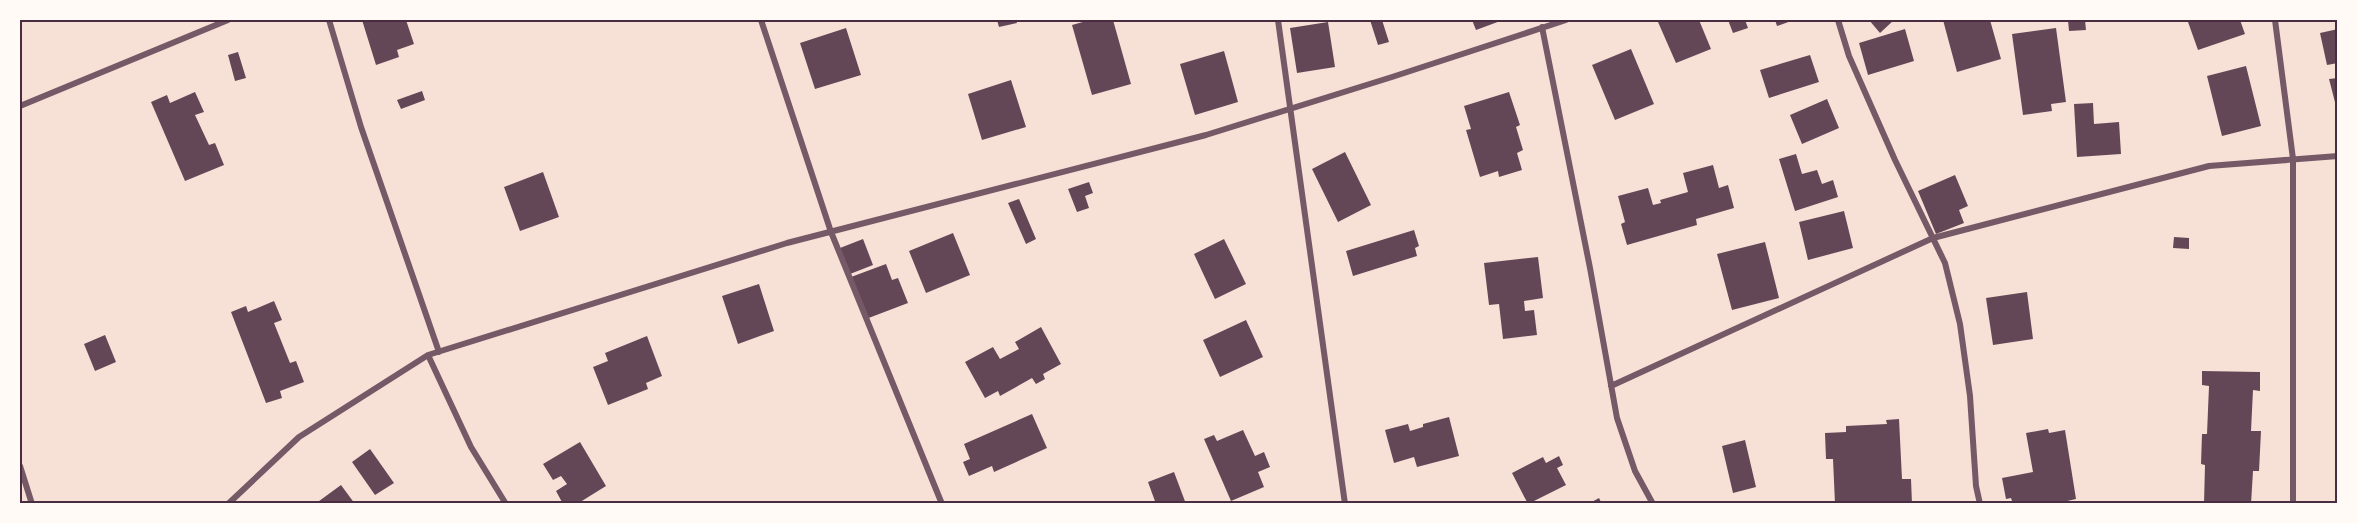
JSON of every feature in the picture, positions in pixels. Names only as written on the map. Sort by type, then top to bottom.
[{"type":"street","points":[[20,106],[228,20]]},
{"type":"street","points":[[329,20],[361,127],[439,352]]},
{"type":"street","points":[[761,20],[831,232],[942,504]]},
{"type":"street","points":[[1278,20],[1288,109],[1345,504]]},
{"type":"street","points":[[228,504],[299,437],[428,355],[787,243],[1206,135],[1566,20]]},
{"type":"street","points":[[1838,20],[1849,56],[1881,129],[1945,263],[1960,324],[1970,396],[1976,486],[1980,504]]},
{"type":"street","points":[[2275,20],[2293,159],[2293,504]]},
{"type":"street","points":[[1542,27],[1617,418],[1635,471],[1653,504]]},
{"type":"street","points":[[1611,386],[1933,238],[2209,166],[2337,156]]},
{"type":"street","points":[[428,355],[471,447],[506,504]]},
{"type":"street","points":[[20,466],[32,504]]},
{"type":"building","points":[[362,20],[406,20],[414,44],[397,50],[399,57],[376,65]]},
{"type":"building","points":[[997,20],[1016,20],[1017,23],[999,27]]},
{"type":"building","points":[[1090,20],[1113,20],[1131,84],[1092,95],[1072,25]]},
{"type":"building","points":[[1370,20],[1382,20],[1389,42],[1378,45]]},
{"type":"building","points":[[1472,20],[1503,20],[1476,30]]},
{"type":"building","points":[[1699,20],[1711,49],[1676,63],[1658,22]]},
{"type":"building","points":[[1728,20],[1745,20],[1748,28],[1733,33]]},
{"type":"building","points":[[1775,20],[1794,20],[1777,26]]},
{"type":"building","points":[[1869,20],[1894,20],[1880,33]]},
{"type":"building","points":[[1943,20],[1990,20],[2001,59],[1957,72]]},
{"type":"building","points":[[2068,20],[2085,20],[2086,30],[2069,31]]},
{"type":"building","points":[[2240,20],[2245,34],[2198,50],[2188,22]]},
{"type":"building","points":[[1328,22],[1335,67],[1297,73],[1290,28]]},
{"type":"building","points":[[846,28],[861,75],[815,89],[800,43]]},
{"type":"building","points":[[2056,28],[2066,102],[2051,104],[2052,111],[2023,115],[2012,34]]},
{"type":"building","points":[[1905,29],[1914,61],[1868,75],[1859,43]]},
{"type":"building","points":[[2338,29],[2338,63],[2327,65],[2320,33]]},
{"type":"building","points":[[1631,49],[1654,104],[1615,120],[1592,65]]},
{"type":"building","points":[[1224,51],[1238,102],[1195,115],[1180,64]]},
{"type":"building","points":[[238,52],[246,78],[235,81],[228,55]]},
{"type":"building","points":[[1810,55],[1819,82],[1769,98],[1760,70]]},
{"type":"building","points":[[2246,66],[2261,126],[2222,136],[2207,76]]},
{"type":"building","points":[[2338,78],[2338,110],[2337,110],[2329,79]]},
{"type":"building","points":[[1011,80],[1026,127],[982,140],[968,94]]},
{"type":"building","points":[[422,91],[425,100],[401,109],[397,100]]},
{"type":"building","points":[[195,92],[204,112],[195,115],[209,145],[215,143],[224,165],[185,181],[151,102],[167,95],[170,103]]},
{"type":"building","points":[[1509,92],[1520,125],[1516,127],[1523,150],[1517,153],[1522,170],[1499,177],[1498,171],[1480,177],[1466,130],[1471,129],[1464,106]]},
{"type":"building","points":[[1827,99],[1839,128],[1802,144],[1790,115]]},
{"type":"building","points":[[2093,103],[2094,124],[2119,122],[2121,154],[2077,157],[2074,104]]},
{"type":"building","points":[[1345,152],[1371,205],[1338,222],[1312,169]]},
{"type":"building","points":[[1796,154],[1802,174],[1817,170],[1822,184],[1833,180],[1838,197],[1795,211],[1779,159]]},
{"type":"building","points":[[1713,165],[1719,188],[1728,185],[1734,208],[1696,219],[1697,225],[1627,245],[1621,224],[1625,222],[1618,196],[1648,188],[1653,205],[1661,203],[1660,200],[1688,192],[1683,173]]},
{"type":"building","points":[[543,172],[559,217],[520,231],[504,187]]},
{"type":"building","points":[[1955,175],[1968,206],[1959,210],[1964,223],[1936,234],[1918,191]]},
{"type":"building","points":[[1089,182],[1093,193],[1085,196],[1089,208],[1077,212],[1068,189]]},
{"type":"building","points":[[1019,199],[1036,239],[1026,244],[1008,203]]},
{"type":"building","points":[[1844,211],[1853,248],[1808,260],[1799,222]]},
{"type":"building","points":[[1414,230],[1419,246],[1415,248],[1417,256],[1353,276],[1346,251]]},
{"type":"building","points":[[953,233],[970,275],[926,293],[909,251]]},
{"type":"building","points":[[2174,237],[2189,238],[2189,249],[2173,248]]},
{"type":"building","points":[[863,239],[873,265],[850,274],[840,248]]},
{"type":"building","points":[[1224,239],[1246,284],[1215,299],[1194,254]]},
{"type":"building","points":[[1765,242],[1779,298],[1732,310],[1717,254]]},
{"type":"building","points":[[1538,257],[1543,298],[1524,301],[1525,311],[1534,310],[1537,335],[1503,339],[1499,304],[1489,305],[1484,263]]},
{"type":"building","points":[[886,264],[892,280],[898,278],[908,303],[866,319],[851,277]]},
{"type":"building","points":[[2335,283],[2338,283],[2338,301],[2335,301]]},
{"type":"building","points":[[759,284],[774,331],[738,344],[722,296]]},
{"type":"building","points":[[2027,292],[2033,339],[1993,345],[1986,298]]},
{"type":"building","points":[[274,301],[282,320],[274,323],[290,363],[296,361],[304,382],[280,391],[282,398],[266,403],[231,312],[246,306],[248,312]]},
{"type":"building","points":[[1246,320],[1263,357],[1220,377],[1203,340]]},
{"type":"building","points":[[1041,327],[1061,364],[1043,374],[1045,379],[1036,384],[1032,378],[1000,396],[998,391],[985,398],[965,362],[993,347],[1000,359],[1019,349],[1015,342]]},
{"type":"building","points":[[105,335],[116,362],[95,371],[84,344]]},
{"type":"building","points":[[647,336],[662,376],[646,383],[648,389],[608,405],[593,367],[608,361],[605,353]]},
{"type":"building","points":[[2202,371],[2260,372],[2260,391],[2253,390],[2251,431],[2261,431],[2259,471],[2253,471],[2251,504],[2204,504],[2205,465],[2201,464],[2202,434],[2207,434],[2209,386],[2202,385]]},
{"type":"building","points":[[1032,414],[1047,448],[994,472],[992,466],[969,476],[963,462],[970,459],[964,444]]},
{"type":"building","points":[[1449,417],[1459,456],[1417,467],[1414,457],[1394,463],[1385,430],[1408,424],[1410,431],[1423,427],[1423,424]]},
{"type":"building","points":[[1899,419],[1902,479],[1911,479],[1912,504],[1835,504],[1833,459],[1826,459],[1825,433],[1846,432],[1846,426],[1887,424],[1886,420]]},
{"type":"building","points":[[2048,429],[2049,433],[2065,430],[2076,499],[2054,504],[2013,504],[2011,498],[2006,499],[2002,478],[2033,472],[2026,433]]},
{"type":"building","points":[[1243,430],[1255,456],[1264,452],[1270,467],[1258,472],[1264,487],[1231,501],[1204,439],[1214,435],[1217,441]]},
{"type":"building","points":[[1745,440],[1756,487],[1733,493],[1722,446]]},
{"type":"building","points":[[580,442],[606,486],[577,504],[563,504],[556,491],[567,484],[561,476],[553,480],[543,464]]},
{"type":"building","points":[[370,449],[394,483],[375,495],[352,462]]},
{"type":"building","points":[[1559,456],[1563,465],[1557,468],[1566,485],[1528,504],[1512,473],[1543,457],[1546,463]]},
{"type":"building","points":[[1174,472],[1186,504],[1156,504],[1148,482]]},
{"type":"building","points":[[341,485],[355,504],[315,504]]},
{"type":"building","points":[[1599,498],[1602,504],[1588,504]]}]
